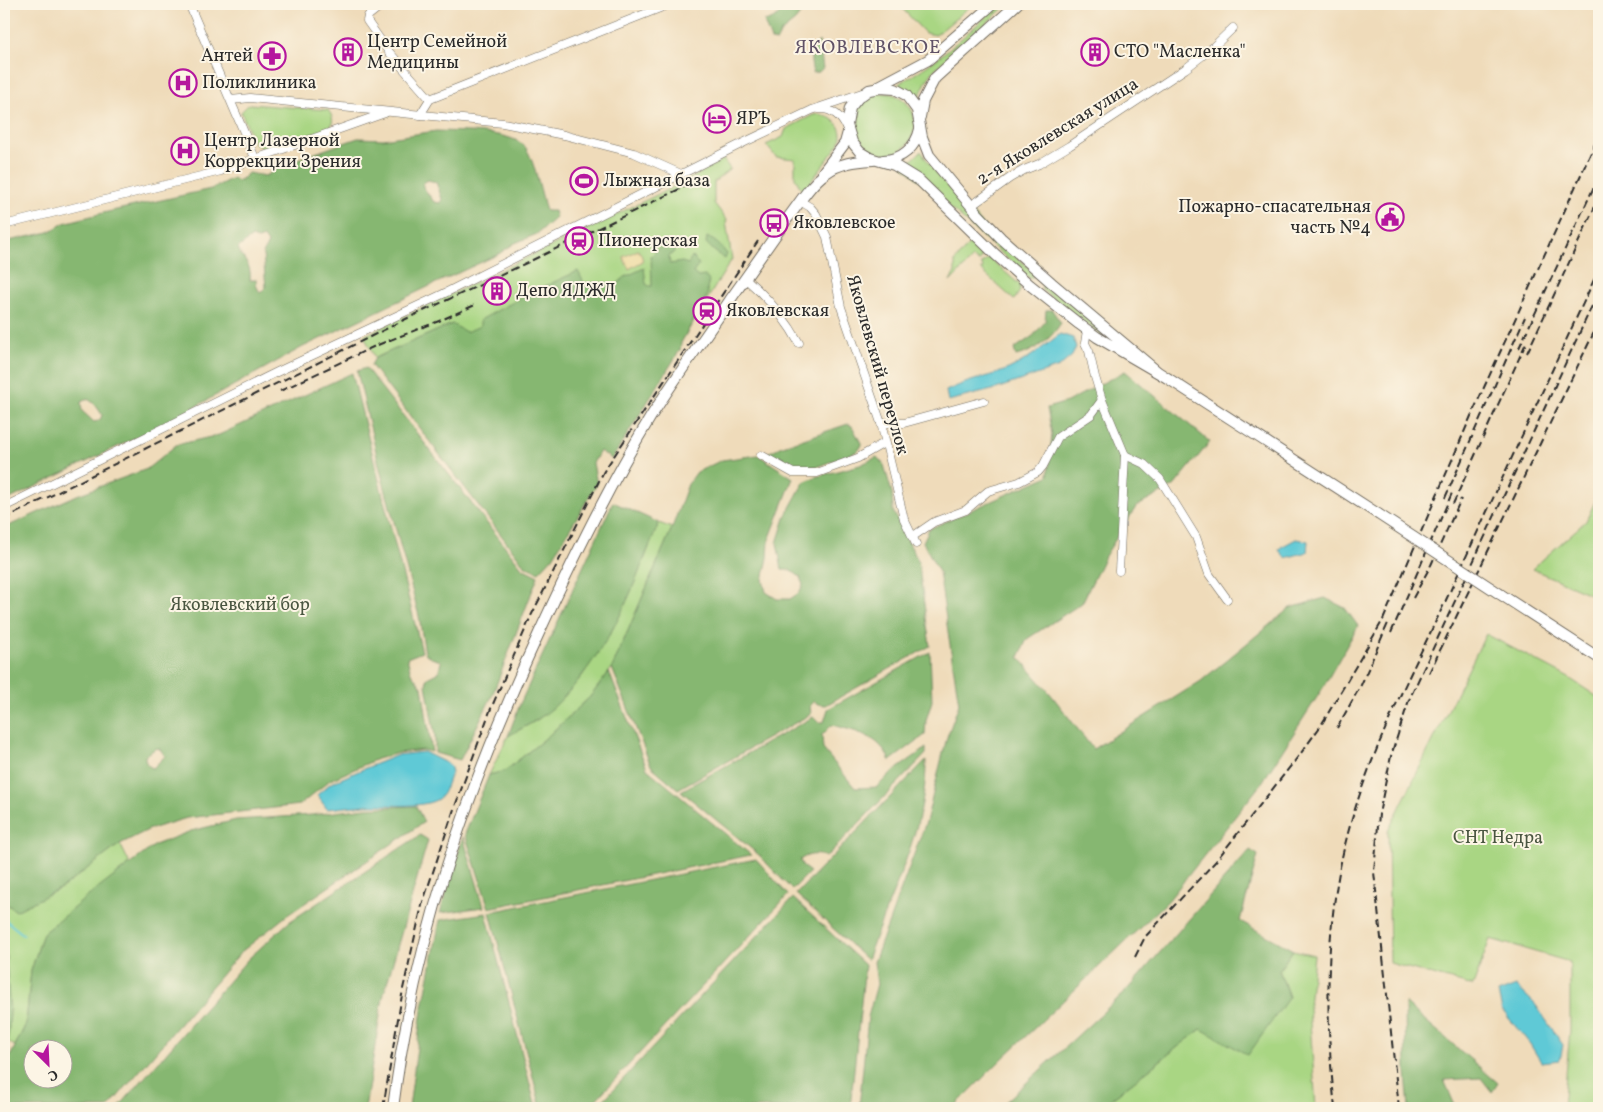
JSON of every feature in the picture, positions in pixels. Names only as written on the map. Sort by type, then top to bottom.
[{"type":"main road","points":[[393,1108],[409,1015],[429,922],[454,841],[507,702],[557,594],[611,485],[651,417],[746,278],[800,201],[845,143],[850,108],[858,98],[871,90],[899,77],[928,60],[993,4]]},
{"type":"main road","points":[[813,185],[824,174],[852,162],[894,159],[907,152],[916,142],[923,101],[935,78],[1017,4]]},
{"type":"main road","points":[[871,90],[888,88],[895,89],[906,95],[914,104],[923,141],[929,155],[971,206],[1002,238],[1052,284],[1135,354],[1169,379]]},
{"type":"main road","points":[[847,130],[855,148],[865,156],[900,168],[920,181],[1007,265],[1087,330],[1169,379],[1599,658]]},
{"type":"street","points":[[189,4],[255,158]]},
{"type":"street","points":[[383,4],[368,16],[367,21],[389,52],[430,98]]},
{"type":"street","points":[[420,115],[430,98],[670,4]]},
{"type":"street","name":"2-я Яковлевская улица","points":[[971,206],[1010,178],[1039,164],[1068,146],[1185,69],[1211,49],[1233,28]]},
{"type":"street","points":[[4,507],[561,235],[812,110],[871,90]]},
{"type":"street","points":[[231,100],[250,98],[504,123],[634,152],[681,174]]},
{"type":"street","points":[[812,110],[822,108],[829,110],[839,117],[847,130]]},
{"type":"street","points":[[4,225],[221,171],[390,112]]},
{"type":"street","name":"Яковлевский переулок","points":[[800,201],[810,207],[816,214],[827,237],[841,307],[880,424],[904,519],[914,541],[934,522],[966,510],[988,491],[1019,482],[1038,472],[1058,437],[1091,415],[1102,400]]},
{"type":"street","points":[[746,278],[762,292],[782,315],[799,343]]},
{"type":"street","points":[[1087,330],[1085,343],[1089,351],[1102,400],[1125,455],[1119,570]]},
{"type":"street","points":[[880,424],[904,423],[984,401]]},
{"type":"street","points":[[762,455],[793,473],[817,473],[858,458],[884,443]]},
{"type":"street","points":[[1125,455],[1144,464],[1160,479],[1196,537],[1209,574],[1227,599]]},
{"type":"green space","points":[[786,4],[808,4],[795,21],[780,33],[777,41],[771,40],[764,22],[777,16]]},
{"type":"green space","points":[[898,4],[973,4],[936,35],[925,33]]},
{"type":"green space","points":[[1000,4],[1008,4],[935,69],[927,80],[918,99],[909,90],[898,84],[939,57]]},
{"type":"green space","points":[[819,41],[823,68],[819,72],[813,73],[811,56],[813,49]]},
{"type":"green space","points":[[884,93],[901,98],[906,102],[910,107],[915,124],[910,141],[906,146],[901,150],[884,155],[867,150],[862,146],[858,141],[853,124],[858,107],[862,102],[867,98]]},
{"type":"green space","points":[[249,104],[328,110],[332,117],[332,123],[330,129],[264,148],[255,144],[241,112]]},
{"type":"green space","points":[[818,114],[829,117],[837,124],[841,138],[839,144],[803,192],[795,178],[795,159],[776,157],[766,145],[783,137],[786,129]]},
{"type":"green space","points":[[436,131],[484,133],[520,142],[526,148],[532,162],[546,211],[554,211],[556,217],[537,234],[515,243],[497,255],[301,348],[166,423],[4,502],[4,242],[49,232],[64,223],[103,213],[211,189],[233,178],[237,181],[242,179],[248,173],[266,176],[284,164],[358,138],[383,139]],"holes":[[[428,180],[436,182],[442,199],[441,203],[434,202],[423,187],[423,183]],[[252,237],[258,239],[264,237],[268,243],[263,254],[266,287],[260,293],[256,285],[257,280],[250,280],[250,270],[238,248]],[[87,399],[94,404],[102,415],[100,420],[94,422],[82,411],[81,402]]]},
{"type":"green space","points":[[921,151],[959,200],[1034,273],[1032,278],[1029,278],[903,166]]},
{"type":"green space","points":[[723,159],[730,169],[714,182],[714,203],[727,220],[732,259],[683,339],[666,324],[610,283],[467,338],[452,324],[375,358],[364,336],[692,178]]},
{"type":"green space","points":[[707,237],[721,246],[727,254],[725,259],[706,243]]},
{"type":"green space","points":[[971,242],[983,253],[979,262],[973,258],[950,282],[955,272],[955,261]]},
{"type":"green space","points":[[668,244],[676,248],[669,256],[670,264],[682,262],[688,264],[692,257],[699,264],[693,273],[698,277],[705,276],[709,281],[708,294],[681,343],[680,350],[612,459],[600,451],[593,463],[597,484],[553,557],[539,572],[524,565],[371,365],[375,358],[452,324],[466,332],[480,326],[480,320],[530,293],[578,271],[584,283],[608,283],[615,286],[625,277],[644,268],[646,284],[652,286],[651,256],[659,248]]},
{"type":"green space","points":[[989,258],[1020,285],[1020,291],[1014,300],[980,269],[982,270],[983,267],[981,264]]},
{"type":"green space","points":[[1044,284],[1047,284],[1107,335],[1105,338],[1042,290]]},
{"type":"green space","points":[[1046,310],[1052,310],[1061,323],[1042,344],[1016,356],[1014,349],[1033,336],[1045,322]]},
{"type":"green space","points":[[366,368],[522,568],[538,576],[492,696],[460,760],[435,753],[435,736],[426,685],[427,678],[439,672],[441,661],[431,658],[425,653],[419,616],[381,473],[357,371]]},
{"type":"green space","points":[[1125,371],[1210,442],[1174,486],[1136,507],[1105,556],[1082,603],[1027,639],[1019,657],[1093,749],[1201,681],[1290,608],[1325,598],[1345,608],[1358,626],[1321,691],[1261,784],[1168,901],[953,1108],[859,1108],[868,1017],[877,984],[874,962],[926,822],[947,737],[959,704],[939,572],[923,542],[929,529],[1048,476],[1052,434],[1047,408],[1067,402]]},
{"type":"green space","name":"Яковлевский бор","points":[[352,373],[422,652],[407,658],[411,673],[422,687],[432,752],[423,750],[398,753],[377,759],[330,780],[300,805],[187,818],[150,829],[120,844],[63,887],[16,911],[4,902],[4,621],[8,617],[8,607],[4,595],[4,528],[77,495],[147,469],[176,445],[219,435]],"holes":[[[156,748],[160,749],[165,756],[153,768],[147,764],[145,756]]]},
{"type":"green space","points":[[848,424],[852,426],[862,445],[858,451],[819,466],[793,469],[766,454],[780,447]]},
{"type":"green space","points":[[758,455],[793,478],[769,540],[768,558],[763,580],[766,592],[777,599],[790,599],[799,593],[803,585],[800,577],[791,570],[782,570],[777,543],[786,515],[804,482],[815,477],[860,465],[877,457],[884,465],[892,493],[893,511],[918,561],[930,646],[826,705],[818,704],[814,701],[810,705],[811,714],[678,789],[651,766],[612,668],[672,528],[688,484],[697,472],[722,460]]},
{"type":"green space","points":[[1599,493],[1599,598],[1532,569],[1586,521]]},
{"type":"green space","points":[[613,502],[659,523],[625,606],[600,650],[566,694],[541,717],[508,736],[520,704]]},
{"type":"green space","points":[[659,523],[672,528],[612,668],[590,697],[548,736],[505,771],[489,775],[508,736],[537,720],[558,703],[582,676],[611,632],[631,591]]},
{"type":"green space","name":"СНТ Недра","points":[[1486,634],[1569,678],[1599,698],[1599,1108],[1563,1108],[1570,1031],[1570,962],[1490,939],[1473,986],[1390,963],[1388,831]]},
{"type":"green space","points":[[930,652],[932,701],[926,720],[925,735],[890,761],[886,753],[874,740],[858,732],[832,725],[822,735],[823,749],[855,788],[877,787],[890,774],[926,748],[926,754],[826,857],[813,855],[806,856],[800,860],[802,866],[810,872],[792,890],[759,855],[681,791],[813,717],[818,722],[824,722],[828,709]]},
{"type":"green space","points":[[609,672],[647,769],[751,855],[489,908],[465,834],[489,775],[505,771],[548,736],[590,697]]},
{"type":"green space","points":[[926,760],[925,786],[914,837],[867,960],[796,894]]},
{"type":"green space","points":[[416,806],[424,822],[286,916],[241,952],[108,1108],[4,1108],[4,1069],[26,1024],[31,971],[43,933],[155,845],[191,831],[236,820],[312,815],[366,808]]},
{"type":"green space","points":[[420,835],[428,840],[383,997],[365,1108],[118,1108],[248,959],[289,922]]},
{"type":"green space","points":[[463,837],[484,907],[440,913]]},
{"type":"green space","points":[[120,844],[130,864],[43,933],[31,971],[26,1024],[15,1046],[8,1042],[4,902],[16,910],[63,887]]},
{"type":"green space","points":[[1250,850],[1258,855],[1240,921],[1293,950],[1279,970],[1289,997],[1248,1055],[1201,1029],[1099,1108],[999,1108],[1126,991]]},
{"type":"green space","points":[[756,859],[788,895],[588,1108],[541,1108],[490,912]]},
{"type":"green space","points":[[793,898],[865,965],[850,1108],[596,1108]]},
{"type":"green space","points":[[486,913],[536,1108],[409,1108],[421,1017],[440,920]]},
{"type":"green space","points":[[4,936],[10,1012],[8,1042],[4,1051]]},
{"type":"green space","points":[[1293,950],[1314,955],[1309,1007],[1316,1108],[1099,1108],[1201,1029],[1289,997],[1279,970]]},
{"type":"green space","points":[[1405,1003],[1498,1083],[1492,1092],[1481,1078],[1444,1080],[1456,1108],[1409,1108],[1406,1073]]},
{"type":"sand","points":[[638,250],[643,261],[629,269],[623,257]]},
{"type":"water","points":[[1060,334],[1073,338],[1076,347],[1072,356],[1059,367],[996,389],[948,401],[946,391],[1017,365]]},
{"type":"water","points":[[1296,539],[1308,541],[1307,552],[1285,558],[1279,550]]},
{"type":"water","points":[[424,752],[450,765],[452,772],[443,794],[431,802],[413,805],[365,805],[327,809],[317,795],[331,783],[398,755]]},
{"type":"water","points":[[1516,986],[1535,1004],[1563,1045],[1560,1060],[1541,1062],[1530,1044],[1502,1010],[1498,993]]},
{"type":"waterway","points":[[4,919],[24,935]]},
{"type":"railway","points":[[1135,957],[1145,937],[1215,862],[1301,753],[1320,727],[1383,620],[1471,416],[1599,135]]},
{"type":"railway","points":[[1519,348],[1599,176]]},
{"type":"railway","points":[[4,519],[408,318],[690,184]]},
{"type":"railway","points":[[1527,353],[1599,198]]},
{"type":"railway","points":[[383,1108],[403,989],[422,905],[454,809],[490,711],[531,616],[604,471],[758,241]]},
{"type":"railway","points":[[1335,1108],[1330,1048],[1329,957],[1340,867],[1359,797],[1399,697],[1446,600],[1599,269]]},
{"type":"railway","points":[[1399,1108],[1374,872],[1379,814],[1391,756],[1409,700],[1599,291]]},
{"type":"railway","points":[[280,391],[375,346],[475,305]]},
{"type":"railway","points":[[1445,498],[1525,317]]},
{"type":"railway","points":[[1429,673],[1599,322]]},
{"type":"railway","points":[[1453,504],[1526,343]]},
{"type":"railway","points":[[1391,633],[1452,493]]},
{"type":"railway","points":[[1413,598],[1431,565],[1461,499]]},
{"type":"railway","points":[[1337,728],[1361,685],[1389,621]]},
{"type":"place","name":"Центр Семейной Медицины","points":[[348,52]]},
{"type":"place","name":"СТО \"Масленка\"","points":[[1095,52]]},
{"type":"place","name":"Антей","points":[[272,56]]},
{"type":"place","name":"Поликлиника","points":[[183,83]]},
{"type":"place","name":"ЯРЪ","points":[[717,119]]},
{"type":"place","name":"Центр Лазерной Коррекции Зрения","points":[[185,151]]},
{"type":"place","name":"Лыжная база","points":[[584,181]]},
{"type":"place","name":"Пожарно-спасательная часть №4","points":[[1390,217]]},
{"type":"place","name":"Яковлевское","points":[[774,223]]},
{"type":"place","name":"Пионерская","points":[[579,241]]},
{"type":"place","name":"Депо ЯДЖД","points":[[497,291]]},
{"type":"place","name":"Яковлевская","points":[[707,311]]},
{"type":"district","name":"ЯКОВЛЕВСКОЕ","points":[[868,48]]}]
